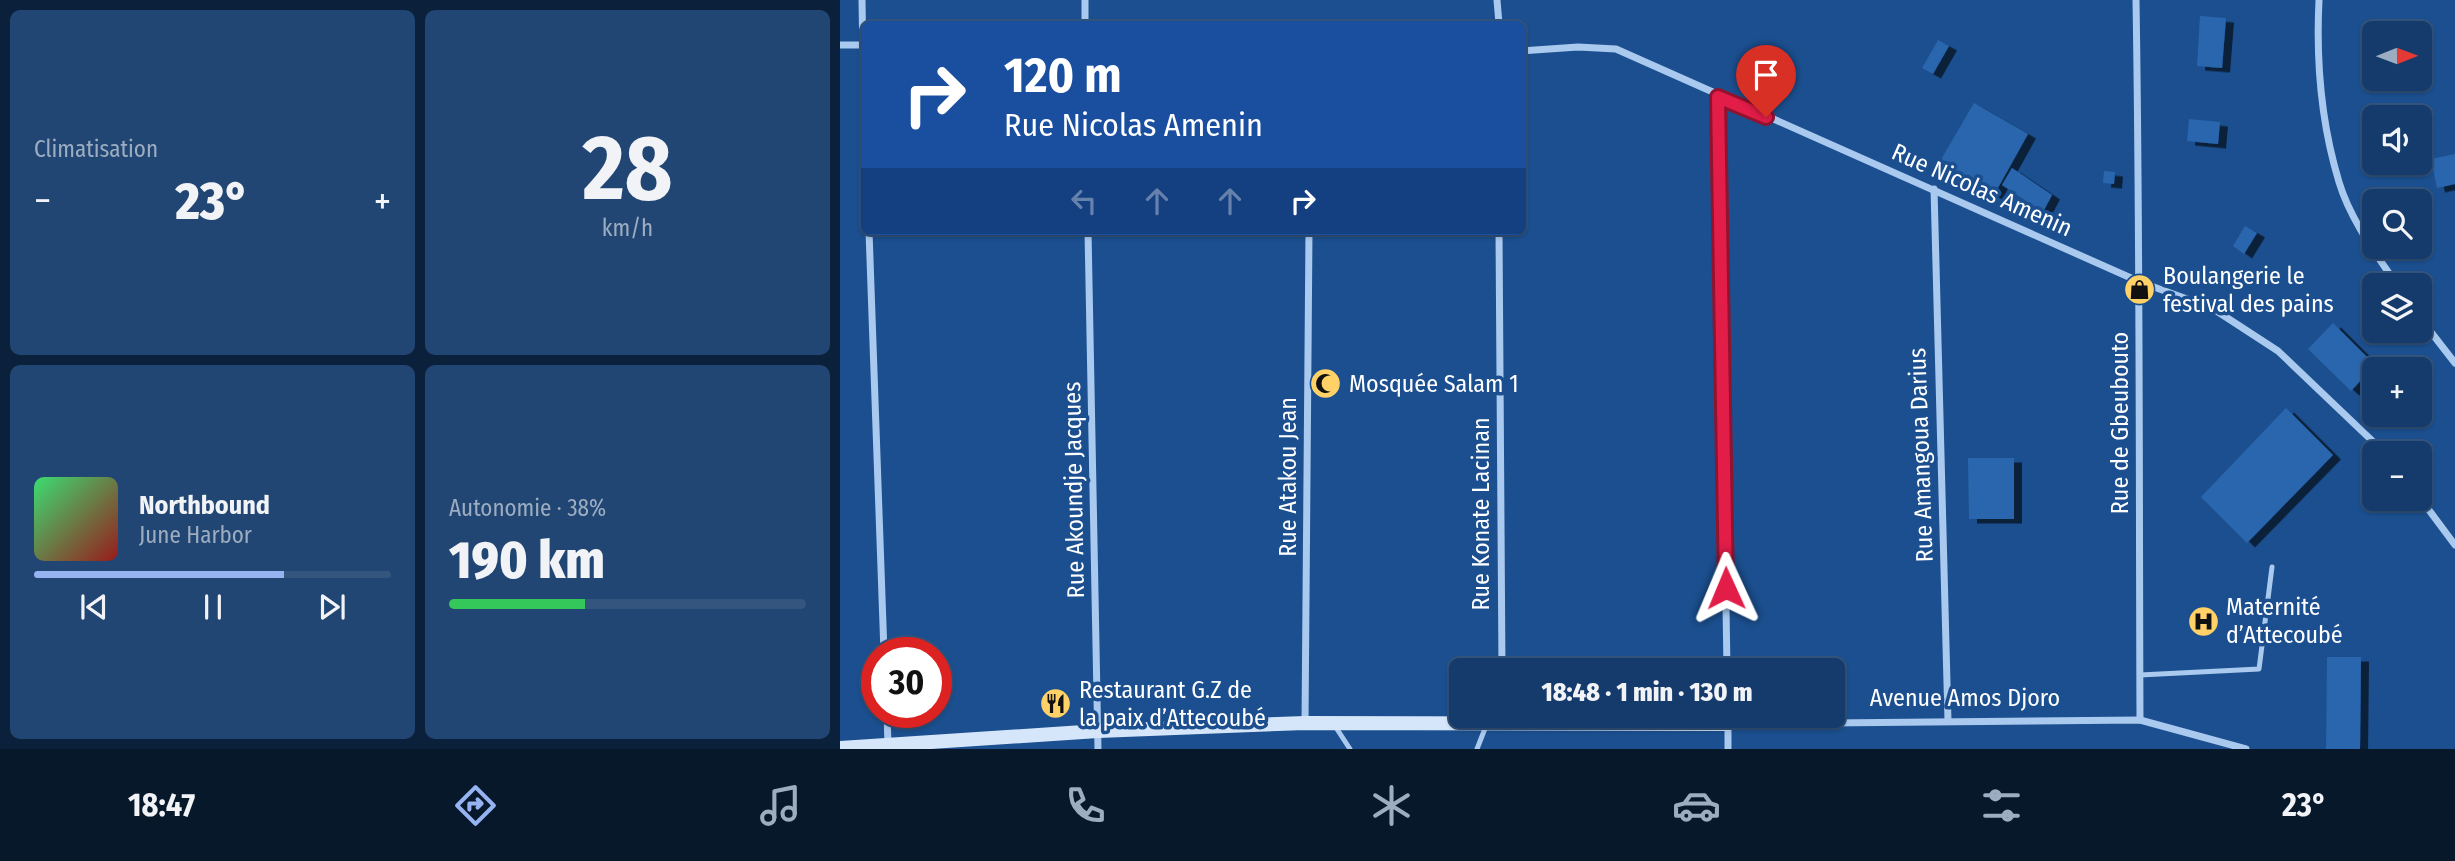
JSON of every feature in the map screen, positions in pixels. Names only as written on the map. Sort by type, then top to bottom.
[{"type":"street","points":[[862,0],[862,21]]},
{"type":"street","points":[[1084,21],[1085,0]]},
{"type":"street","points":[[1497,0],[1499,21]]},
{"type":"street","name":"Rue de Gbeubouto","points":[[2136,0],[2140,282],[2140,720]]},
{"type":"street","points":[[2319,0],[2316,49],[2325,117],[2339,184],[2371,248],[2389,273]]},
{"type":"street","points":[[840,45],[861,45]]},
{"type":"street","name":"Rue Nicolas Amenin","points":[[1526,51],[1578,47],[1616,50],[1654,64],[1718,97],[1934,189],[2140,282],[2212,308],[2278,351],[2372,441]]},
{"type":"street","points":[[1718,97],[1727,658]]},
{"type":"street","name":"Rue Amangoua Darius","points":[[1934,189],[1948,721]]},
{"type":"street","points":[[869,235],[883,637]]},
{"type":"street","name":"Rue Akoundje Jacques","points":[[1088,235],[1098,749]]},
{"type":"street","name":"Rue Atakou Jean","points":[[1305,723],[1309,235]]},
{"type":"street","name":"Rue Konate Lacinan","points":[[1499,235],[1502,658]]},
{"type":"street","points":[[2432,333],[2455,363]]},
{"type":"street","points":[[2430,511],[2455,545]]},
{"type":"street","name":"Avenue Amos Djoro","points":[[1845,721],[2140,720],[2246,749]]},
{"type":"street","name":"Avenue Amos Djoro","points":[[840,748],[1098,731],[1305,723],[1449,722]]},
{"type":"street","points":[[887,728],[888,746]]},
{"type":"street","points":[[1728,728],[1728,749]]},
{"type":"lane","points":[[2140,675],[2259,668],[2272,567]]},
{"type":"lane","points":[[1333,724],[1350,749]]},
{"type":"lane","points":[[1477,749],[1492,728]]},
{"type":"building","points":[[2200,16],[2226,18],[2222,68],[2197,66]]},
{"type":"building","points":[[1938,40],[1949,46],[1933,74],[1922,68]]},
{"type":"building","points":[[1974,103],[2028,134],[1994,195],[1939,163]]},
{"type":"building","points":[[2189,119],[2220,122],[2218,144],[2187,141]]},
{"type":"building","points":[[2455,154],[2455,184],[2437,188],[2432,159]]},
{"type":"building","points":[[2012,168],[2052,195],[2043,212],[2002,185]]},
{"type":"building","points":[[2104,171],[2115,172],[2114,184],[2103,183]]},
{"type":"building","points":[[2245,226],[2257,233],[2244,254],[2233,246]]},
{"type":"building","points":[[2333,323],[2367,357],[2362,357],[2362,379],[2351,391],[2308,349]]},
{"type":"building","points":[[2286,408],[2333,455],[2247,543],[2201,497]]},
{"type":"building","points":[[1968,458],[2014,458],[2014,519],[1969,519]]},
{"type":"building","points":[[2327,657],[2361,657],[2360,749],[2326,749]]},
{"type":"place","name":"Boulangerie le festival des pains","points":[[2140,290]]},
{"type":"place","name":"Mosquée Salam 1","points":[[1326,384]]},
{"type":"place","name":"Maternité d’Attecoubé","points":[[2203,621]]},
{"type":"place","name":"Restaurant G.Z de la paix d’Attecoubé","points":[[1056,704]]},
{"type":"route","points":[[1726,588],[1718,97],[1766,117]]}]
